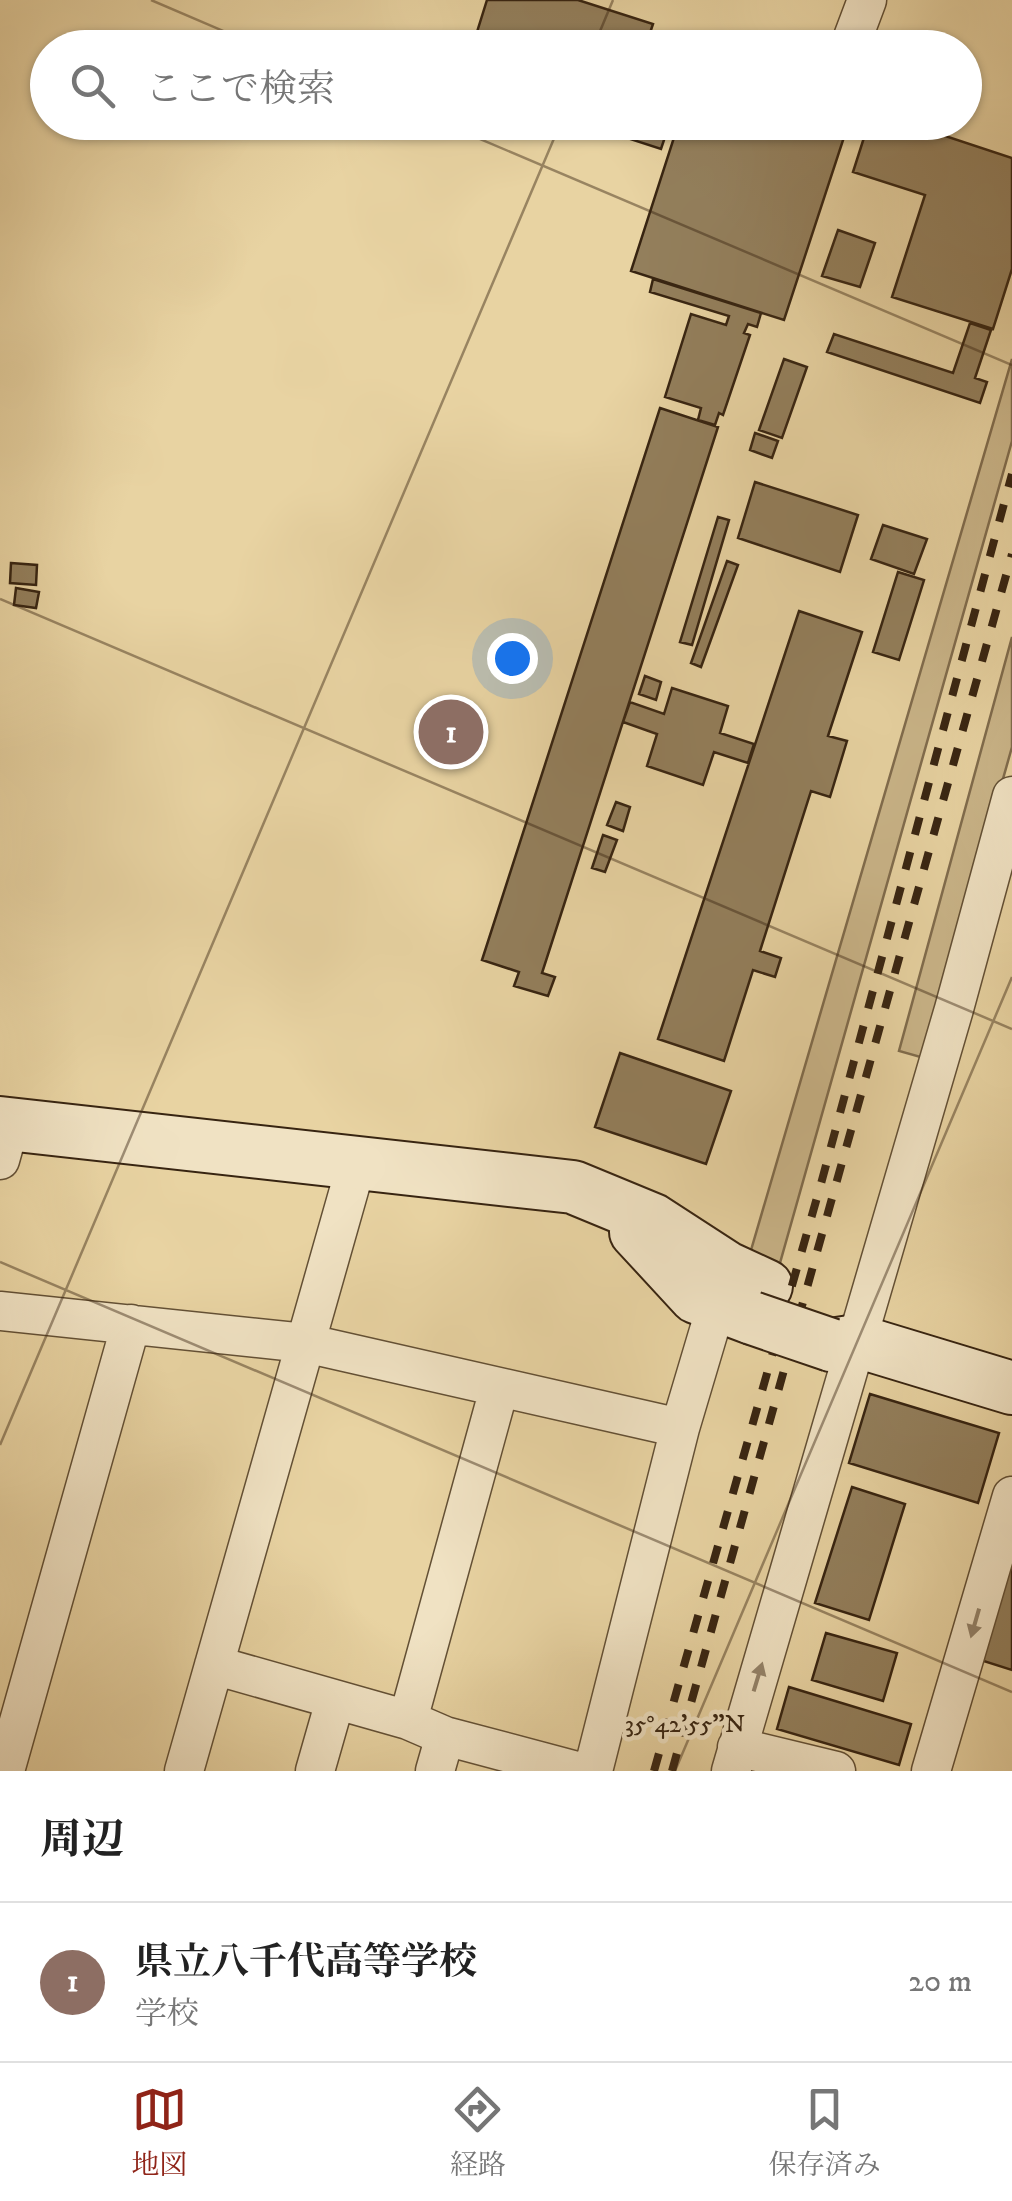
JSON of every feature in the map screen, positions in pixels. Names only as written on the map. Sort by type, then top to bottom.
[{"type":"street","points":[[856,30],[867,0]]},
{"type":"street","points":[[836,1771],[734,1759],[842,1335],[1012,796]]},
{"type":"street","points":[[3,1135],[357,1162],[573,1187],[608,1201],[696,1297],[740,1294],[842,1335],[1012,1388]]},
{"type":"street","points":[[184,1771],[357,1162]]},
{"type":"street","points":[[594,1771],[680,1428],[740,1294]]},
{"type":"street","points":[[0,1311],[304,1343],[680,1428]]},
{"type":"street","points":[[4,1771],[131,1324]]},
{"type":"street","points":[[408,1720],[499,1389]]},
{"type":"street","points":[[932,1771],[1012,1496]]},
{"type":"street","points":[[214,1665],[408,1720],[440,1754],[576,1771]]},
{"type":"street","points":[[315,1771],[336,1700]]},
{"type":"shaded area","points":[[1012,359],[1012,441],[778,1270],[749,1257]]},
{"type":"shaded area","points":[[1012,637],[1012,747],[924,1058],[899,1051]]},
{"type":"building","points":[[487,0],[578,0],[653,24],[651,30],[478,30]]},
{"type":"building","points":[[633,140],[664,140],[661,149]]},
{"type":"building","points":[[673,140],[843,140],[784,320],[631,271]]},
{"type":"building","points":[[863,140],[958,140],[1012,158],[1012,269],[993,329],[892,297],[925,195],[853,172]]},
{"type":"building","points":[[838,230],[875,243],[860,287],[822,276]]},
{"type":"building","points":[[653,279],[761,313],[757,327],[748,324],[744,333],[750,335],[723,415],[719,413],[715,425],[698,420],[701,408],[665,397],[691,314],[726,325],[729,316],[650,292]]},
{"type":"building","points":[[970,323],[991,330],[975,378],[987,382],[980,403],[827,352],[834,334],[953,373]]},
{"type":"building","points":[[784,359],[807,367],[782,438],[759,430]]},
{"type":"building","points":[[660,408],[718,427],[542,973],[555,977],[548,996],[514,986],[519,972],[482,960]]},
{"type":"building","points":[[755,433],[778,441],[772,458],[750,450]]},
{"type":"building","points":[[755,482],[858,515],[840,572],[738,538]]},
{"type":"building","points":[[718,517],[729,520],[692,645],[680,642]]},
{"type":"building","points":[[883,525],[927,539],[914,574],[871,559]]},
{"type":"building","points":[[727,561],[738,565],[701,667],[691,663]]},
{"type":"building","points":[[11,563],[37,565],[36,585],[10,583]]},
{"type":"building","points":[[898,572],[924,580],[899,660],[873,652]]},
{"type":"building","points":[[16,588],[39,592],[36,608],[14,605]]},
{"type":"building","points":[[799,611],[862,632],[828,736],[847,741],[830,797],[811,791],[760,951],[781,958],[775,977],[753,970],[724,1061],[658,1039]]},
{"type":"building","points":[[645,676],[661,682],[656,700],[639,694]]},
{"type":"building","points":[[672,688],[728,706],[720,733],[754,744],[748,763],[714,752],[703,785],[647,766],[657,734],[623,722],[630,702],[664,714]]},
{"type":"building","points":[[616,802],[630,807],[623,831],[607,825]]},
{"type":"building","points":[[603,835],[617,840],[605,872],[592,868]]},
{"type":"building","points":[[620,1053],[731,1091],[706,1164],[595,1127]]},
{"type":"building","points":[[870,1394],[999,1433],[978,1503],[849,1463]]},
{"type":"building","points":[[852,1487],[905,1504],[869,1620],[815,1603]]},
{"type":"building","points":[[1012,1552],[1012,1670],[971,1657]]},
{"type":"building","points":[[826,1633],[897,1653],[883,1701],[812,1680]]},
{"type":"building","points":[[789,1687],[911,1724],[899,1765],[777,1729]]},
{"type":"railway","points":[[654,1771],[822,1180],[1012,474]]},
{"type":"railway","points":[[672,1771],[1012,554]]},
{"type":"place","name":"県立八千代高等学校","points":[[451,732]]}]
